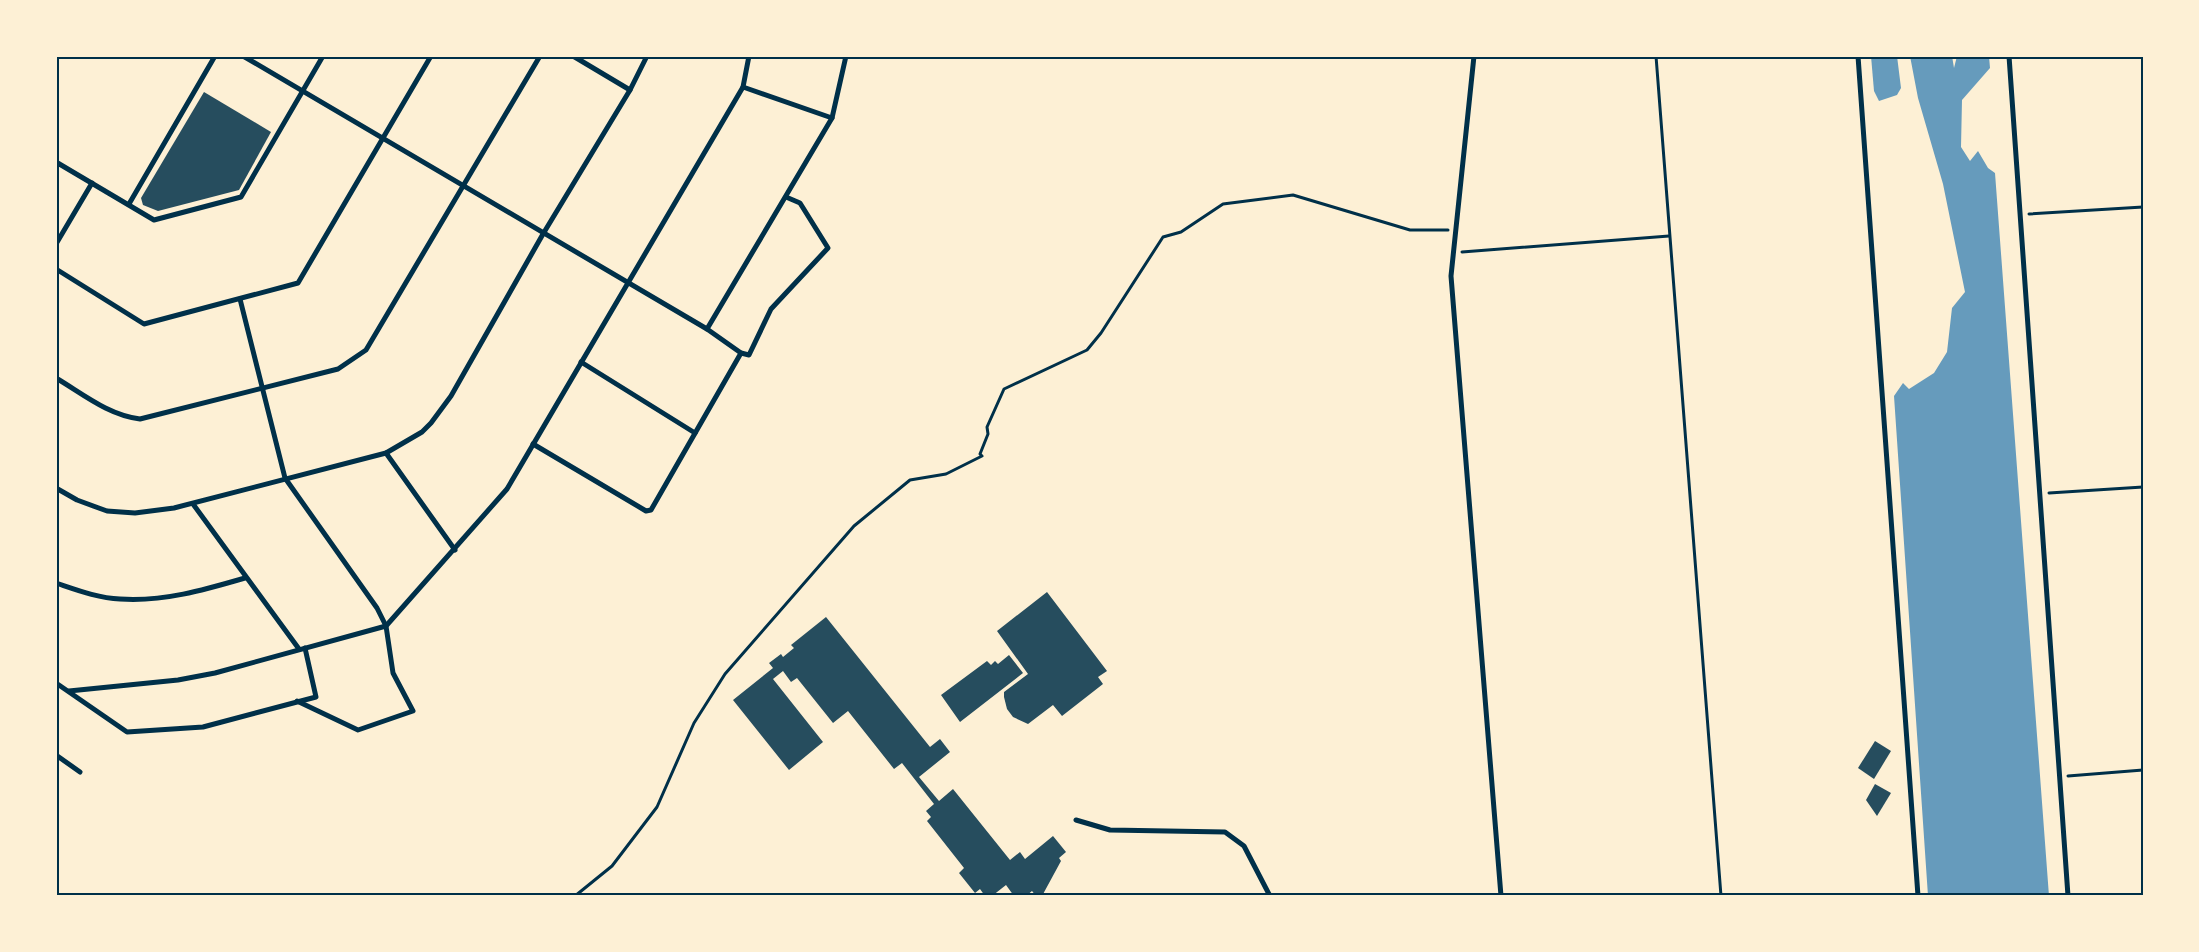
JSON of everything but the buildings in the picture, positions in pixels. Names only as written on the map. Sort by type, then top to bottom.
[{"type":"street","points":[[128,204],[215,56]]},
{"type":"street","points":[[243,56],[707,329],[741,353],[749,355],[771,309],[828,248],[800,203],[786,197]]},
{"type":"street","points":[[56,162],[154,220],[241,197],[323,56]]},
{"type":"street","points":[[56,270],[144,324],[298,283],[431,56]]},
{"type":"street","points":[[56,378],[108,410],[124,417],[140,419],[338,369],[366,350],[540,56]]},
{"type":"street","points":[[573,56],[630,90]]},
{"type":"street","points":[[56,488],[77,500],[106,511],[135,513],[193,504],[386,453],[422,432],[451,396],[543,234],[630,90],[647,56]]},
{"type":"street","points":[[69,691],[178,680],[215,673],[386,626],[455,550],[507,488],[743,88],[749,56]]},
{"type":"street","points":[[707,329],[832,118],[846,56]]},
{"type":"street","points":[[1474,56],[1452,252],[1451,276],[1501,896]]},
{"type":"street","points":[[1858,56],[1918,896]]},
{"type":"street","points":[[2009,56],[2068,896]]},
{"type":"street","points":[[743,88],[832,118]]},
{"type":"street","points":[[56,244],[92,183]]},
{"type":"street","points":[[240,298],[286,478],[378,608],[386,626],[393,673],[413,711],[358,730],[297,701]]},
{"type":"street","points":[[533,444],[646,511],[650,510],[741,353]]},
{"type":"street","points":[[581,362],[695,433]]},
{"type":"street","points":[[386,453],[455,550]]},
{"type":"street","points":[[56,683],[126,732],[203,727],[316,697],[302,649],[245,578],[193,504]]},
{"type":"street","points":[[56,583],[90,594],[130,599],[158,598],[196,592],[245,578]]},
{"type":"street","points":[[56,755],[80,772]]},
{"type":"street","points":[[1076,820],[1110,830],[1225,832],[1244,846],[1270,896]]},
{"type":"path","points":[[1656,56],[1668,236],[1721,896]]},
{"type":"path","points":[[575,896],[612,866],[657,807],[694,723],[725,674],[818,566],[854,526],[910,480],[946,474],[982,456],[980,454],[988,434],[987,428],[1004,388],[1087,350],[1101,333],[1163,237],[1181,232],[1223,204],[1293,195],[1410,230],[1455,230]]},
{"type":"path","points":[[2020,215],[2143,207]]},
{"type":"path","points":[[1452,252],[1668,236]]},
{"type":"path","points":[[2039,494],[2143,487]]},
{"type":"path","points":[[2060,777],[2143,770]]},
{"type":"water","points":[[1871,56],[1897,56],[1901,88],[1897,95],[1879,101],[1874,91]]},
{"type":"water","points":[[1910,56],[1952,56],[1954,68],[1957,56],[1989,56],[1990,68],[1962,100],[1961,147],[1970,161],[1978,151],[1988,168],[1995,173],[2049,896],[1928,896],[1894,396],[1903,383],[1909,389],[1934,373],[1947,352],[1952,308],[1965,292],[1943,184],[1918,98]]}]
